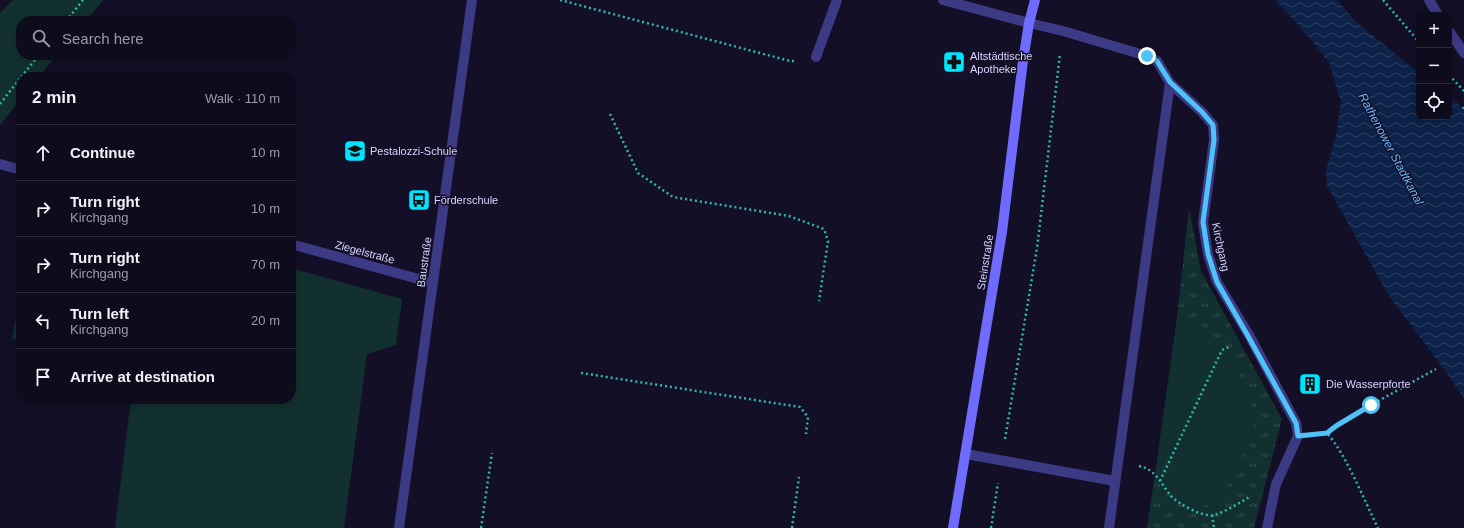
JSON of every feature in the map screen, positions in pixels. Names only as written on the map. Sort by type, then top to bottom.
[{"type":"main road","name":"Steinstraße","points":[[952,528],[966,454],[1002,232],[1029,23],[1035,0]]},
{"type":"street","name":"Baustraße","points":[[400,528],[472,0]]},
{"type":"street","points":[[816,57],[837,0]]},
{"type":"street","points":[[943,0],[994,15],[1029,23]]},
{"type":"street","points":[[1429,0],[1436,12]]},
{"type":"street","name":"Kirchgang","points":[[1029,23],[1063,31],[1147,56],[1157,61],[1170,82],[1202,112],[1213,125],[1214,140],[1203,222],[1208,254],[1217,282],[1296,423],[1298,436]]},
{"type":"street","points":[[1452,35],[1464,53]]},
{"type":"street","points":[[1109,528],[1170,82]]},
{"type":"street","points":[[0,164],[16,169]]},
{"type":"street","name":"Ziegelstraße","points":[[296,245],[433,283]]},
{"type":"street","points":[[1267,528],[1276,484],[1298,436]]},
{"type":"street","points":[[966,454],[1115,481]]},
{"type":"path","points":[[70,16],[83,0]]},
{"type":"path","points":[[560,0],[790,61],[816,57]]},
{"type":"path","points":[[1383,0],[1416,38]]},
{"type":"path","points":[[991,528],[1037,248],[1063,31]]},
{"type":"path","points":[[25,72],[35,60]]},
{"type":"path","points":[[1452,78],[1464,91]]},
{"type":"path","points":[[0,104],[16,83]]},
{"type":"path","points":[[610,114],[638,172],[673,197],[789,216],[824,229],[828,241],[819,301]]},
{"type":"path","points":[[1160,480],[1222,350],[1248,336]]},
{"type":"path","points":[[1298,436],[1327,433],[1371,405],[1436,369]]},
{"type":"path","points":[[581,373],[800,407],[808,417],[806,434]]},
{"type":"path","points":[[1327,433],[1333,440],[1352,475],[1378,528]]},
{"type":"path","points":[[481,528],[492,453]]},
{"type":"path","points":[[1118,462],[1147,468],[1160,480],[1171,496],[1190,510],[1212,515],[1230,509],[1258,492],[1276,484]]},
{"type":"path","points":[[792,528],[799,477]]},
{"type":"path","points":[[1212,515],[1214,528]]},
{"type":"green space","points":[[13,0],[103,0],[90,16],[16,16],[16,60],[53,60],[43,72],[16,72],[16,105],[0,125],[0,13]]},
{"type":"green space","points":[[1189,208],[1201,271],[1282,419],[1254,528],[1147,528],[1155,474],[1186,505],[1202,507],[1217,499],[1233,477],[1209,335],[1196,325],[1177,317]]},
{"type":"green space","points":[[296,269],[402,299],[396,345],[367,354],[344,528],[115,528],[130,404],[296,404]]},
{"type":"green space","points":[[16,317],[16,339],[12,339]]},
{"type":"green space","points":[[1177,317],[1196,325],[1209,335],[1236,366],[1251,401],[1255,419],[1233,477],[1217,499],[1202,507],[1186,505],[1155,474]]},
{"type":"water","name":"Rathenower Stadtkanal","points":[[1275,0],[1337,0],[1356,22],[1416,71],[1416,120],[1452,120],[1452,99],[1464,109],[1464,399],[1449,376],[1389,296],[1327,186],[1326,171],[1337,131],[1341,102],[1329,62]]},
{"type":"place","name":"Altstädtische Apotheke","points":[[954,62]]},
{"type":"place","name":"Pestalozzi-Schule","points":[[355,151]]},
{"type":"place","name":"Förderschule","points":[[419,200]]},
{"type":"place","name":"Die Wasserpforte","points":[[1310,384]]},
{"type":"route","points":[[1147,56],[1157,61],[1170,82],[1202,112],[1213,125],[1214,140],[1203,222],[1208,254],[1217,282],[1296,423],[1298,436],[1327,433],[1371,405]]}]
